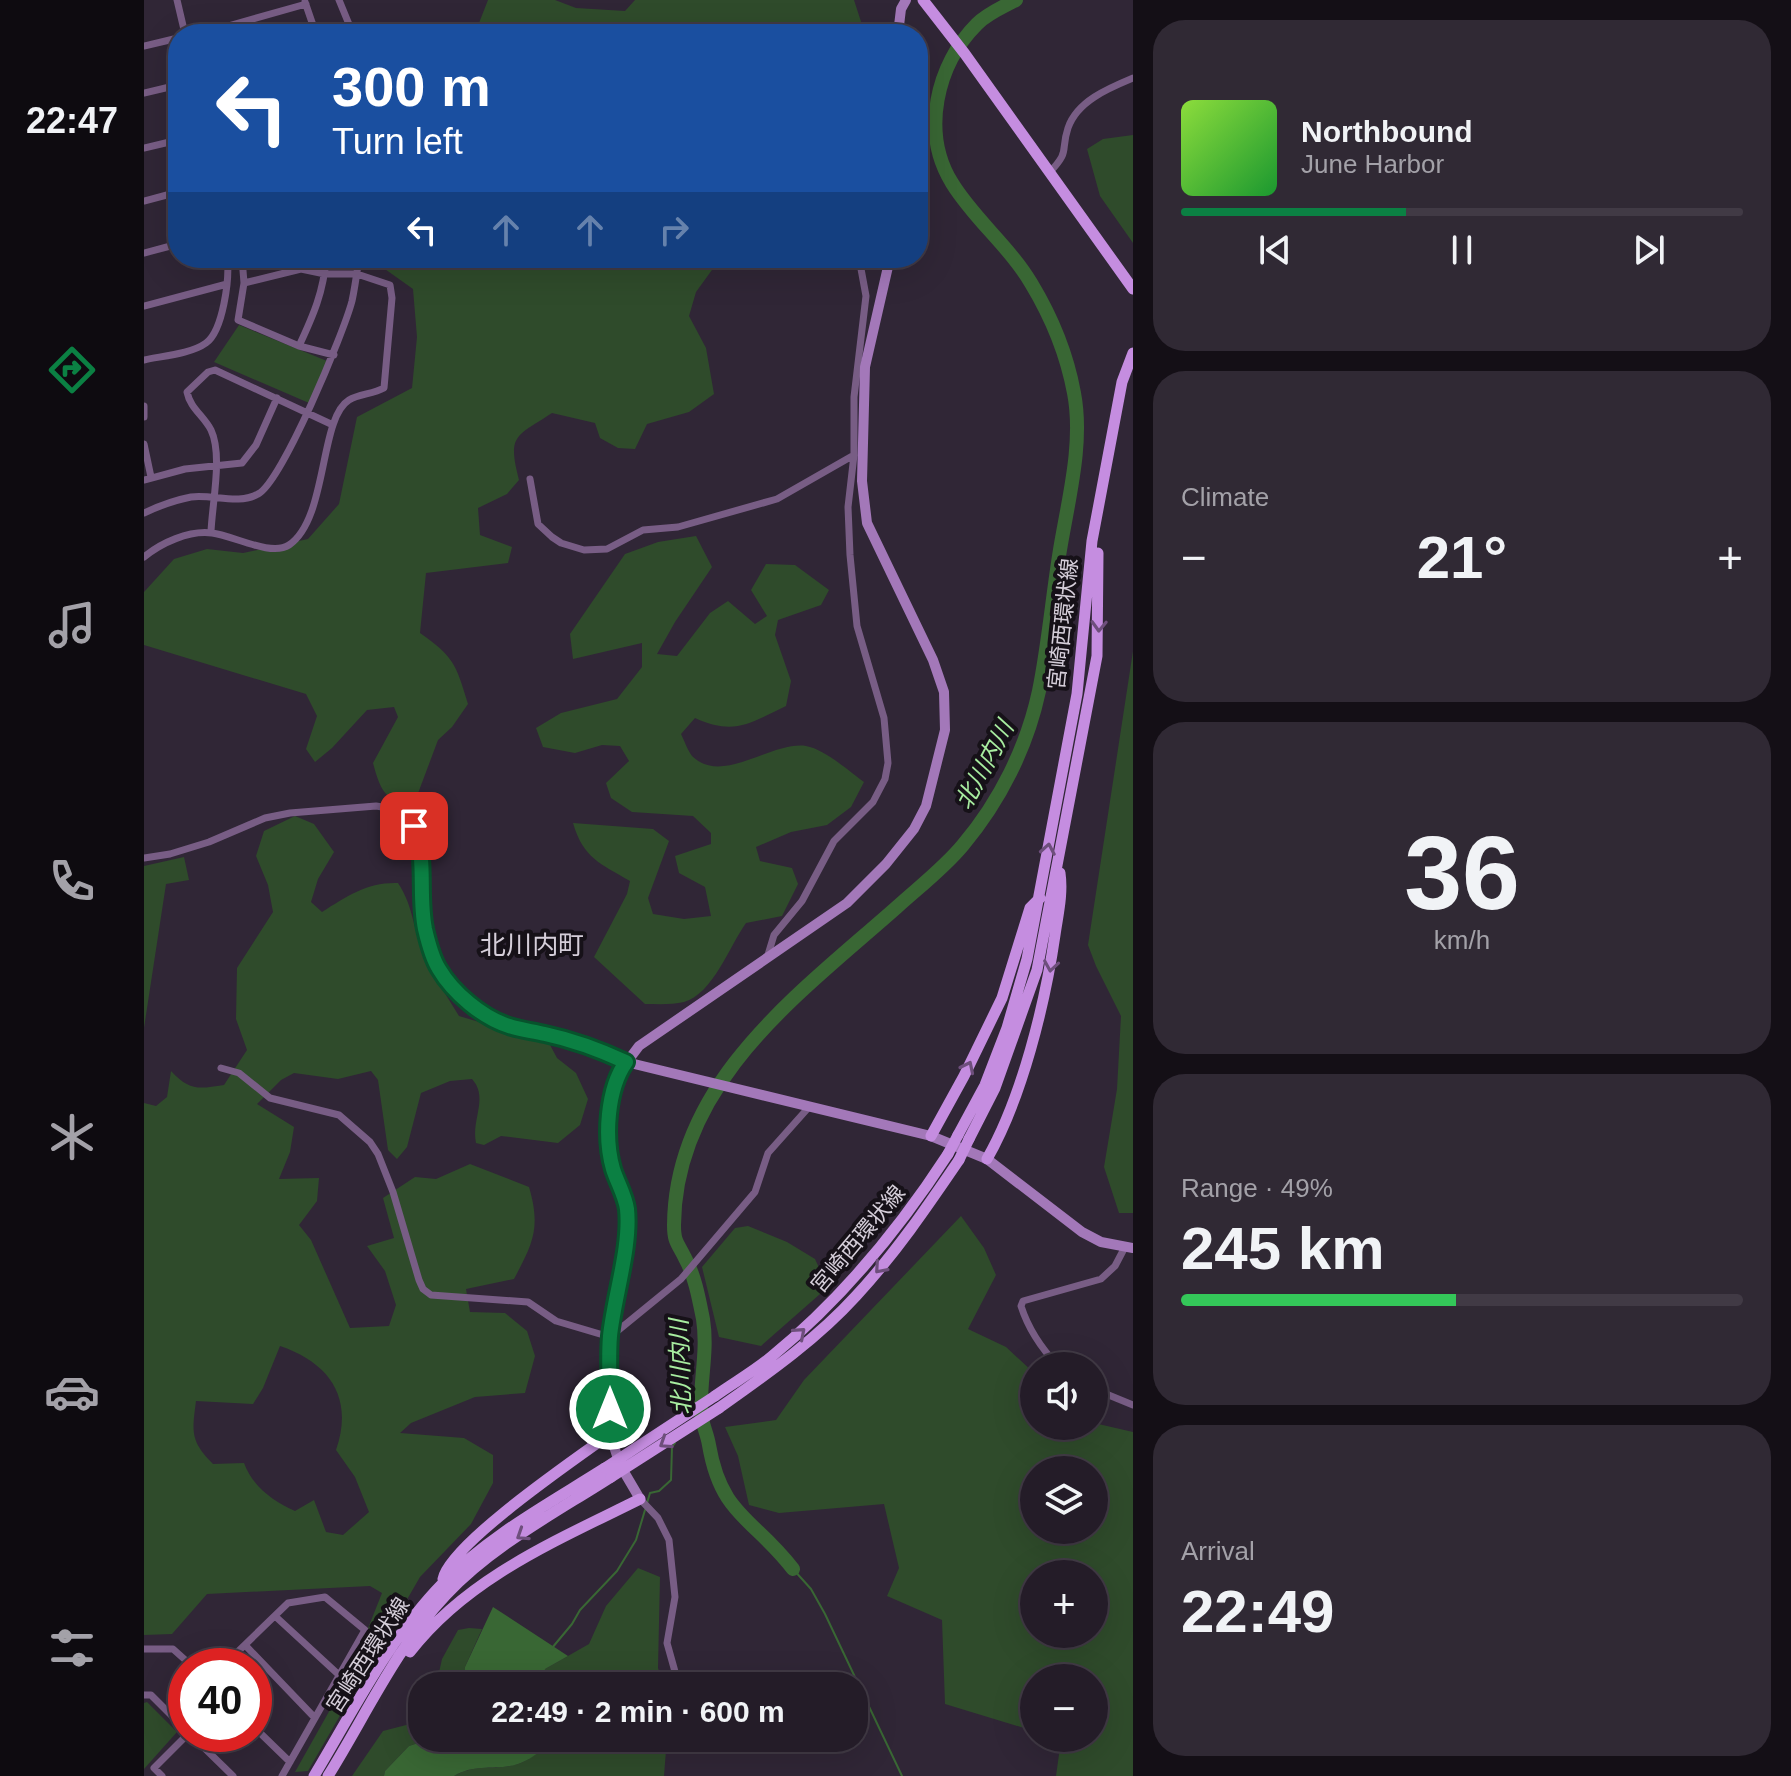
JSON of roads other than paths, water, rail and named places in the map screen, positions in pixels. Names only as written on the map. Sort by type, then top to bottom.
[{"type":"main road","points":[[923,0],[1133,289]]},
{"type":"main road","name":"宮崎西環状線","points":[[314,1776],[407,1627],[442,1584],[506,1532],[719,1408],[815,1336],[855,1298],[901,1244],[954,1157],[1007,1028],[1027,959],[1077,694],[1092,541],[1122,382],[1133,353]]},
{"type":"main road","name":"宮崎西環状線","points":[[964,1137],[995,1088],[1037,970],[1097,656],[1097,520]]},
{"type":"main road","points":[[987,1159],[1006,1120],[1048,980],[1062,889],[1059,861]]},
{"type":"main road","points":[[931,1136],[1002,998],[1030,908],[1040,898]]},
{"type":"main road","name":"宮崎西環状線","points":[[328,1776],[395,1662],[446,1595],[496,1552],[768,1360],[846,1289],[954,1157]]},
{"type":"main road","points":[[442,1584],[450,1565],[479,1535],[554,1474],[610,1434]]},
{"type":"main road","points":[[340,1756],[349,1751],[411,1650],[450,1608],[528,1555],[640,1499]]},
{"type":"street","points":[[177,0],[183,24]]},
{"type":"street","points":[[339,0],[349,24]]},
{"type":"street","points":[[899,24],[906,0]]},
{"type":"street","points":[[233,24],[305,2],[313,24]]},
{"type":"street","points":[[144,46],[168,40]]},
{"type":"street","points":[[1049,173],[1064,158],[1067,130],[1081,108],[1103,91],[1133,78]]},
{"type":"street","points":[[144,93],[168,87]]},
{"type":"street","points":[[144,148],[168,142]]},
{"type":"street","points":[[144,201],[168,195]]},
{"type":"street","points":[[144,253],[168,247]]},
{"type":"street","points":[[144,360],[208,343],[220,317],[227,268]]},
{"type":"street","points":[[243,268],[244,283],[238,320],[299,346],[334,355]]},
{"type":"street","points":[[299,346],[316,311],[325,268]]},
{"type":"street","points":[[144,513],[193,497],[245,498],[264,490],[289,453],[334,355],[358,268]]},
{"type":"street","points":[[767,958],[774,935],[788,922],[811,886],[834,841],[873,802],[885,779],[888,763],[884,718],[857,626],[848,507],[854,455],[854,397],[866,296],[861,268]]},
{"type":"street","points":[[675,1672],[667,1643],[675,1597],[669,1540],[658,1518],[640,1499],[620,1465],[610,1434],[610,1337],[627,1223],[626,1203],[612,1166],[609,1142],[611,1106],[618,1074],[639,1046],[847,903],[886,864],[914,829],[926,806],[945,730],[944,692],[933,660],[867,523],[862,481],[865,367],[888,268]]},
{"type":"street","points":[[144,557],[160,544],[211,532],[274,549],[289,546],[308,520],[333,425],[346,402],[381,390],[386,383],[390,285],[357,274],[325,274],[301,269],[244,283]]},
{"type":"street","points":[[144,306],[227,284]]},
{"type":"street","points":[[211,532],[216,467],[211,431],[190,402],[188,390],[208,372],[215,370],[333,425]]},
{"type":"street","points":[[144,444],[148,478],[185,469],[234,466],[245,460],[269,419],[277,398]]},
{"type":"street","points":[[144,406],[144,417]]},
{"type":"street","points":[[530,479],[538,524],[552,537],[584,550],[607,549],[643,530],[678,527],[777,499],[854,455]]},
{"type":"street","points":[[144,858],[209,842],[265,818],[290,813],[376,806],[406,812],[418,836],[422,909],[433,958],[443,976],[494,1020],[704,1083],[931,1136],[987,1159],[1082,1232],[1101,1242],[1129,1248],[1101,1279],[1023,1301],[1024,1317],[1047,1352]]},
{"type":"street","points":[[221,1068],[239,1073],[270,1098],[339,1115],[370,1142],[393,1192],[419,1280],[423,1289],[431,1295],[528,1302],[556,1321],[610,1337]]},
{"type":"street","points":[[610,1337],[681,1279],[755,1192],[768,1153],[809,1107]]},
{"type":"street","points":[[1108,1395],[1133,1405]]},
{"type":"street","points":[[242,1648],[288,1603],[325,1597],[365,1630],[282,1776]]},
{"type":"street","points":[[275,1616],[339,1675]]},
{"type":"street","points":[[245,1645],[315,1718]]},
{"type":"street","points":[[144,1649],[168,1649]]},
{"type":"street","points":[[144,1695],[151,1695],[168,1711]]},
{"type":"street","points":[[272,1744],[290,1762]]},
{"type":"street","points":[[162,1776],[154,1768],[170,1752]]},
{"type":"street","points":[[208,1752],[233,1776]]},
{"type":"waterway","name":"北川内川","points":[[793,1569],[731,1502],[714,1469],[701,1415],[705,1342],[703,1319],[694,1280],[674,1231],[680,1174],[696,1127],[719,1084],[750,1045],[821,973],[940,869],[976,828],[1000,792],[1034,712],[1076,454],[1074,393],[1057,336],[1031,283],[952,183],[942,163],[935,122],[943,79],[951,59],[981,20],[1016,0]]},
{"type":"waterway","points":[[647,1503],[650,1493],[659,1491],[671,1480],[672,1447],[675,1443]]},
{"type":"waterway","points":[[552,1648],[580,1610],[617,1571],[636,1540],[645,1510]]},
{"type":"waterway","points":[[793,1569],[811,1589],[825,1614],[902,1776]]},
{"type":"district","name":"北川内町","points":[[532,945]]}]
